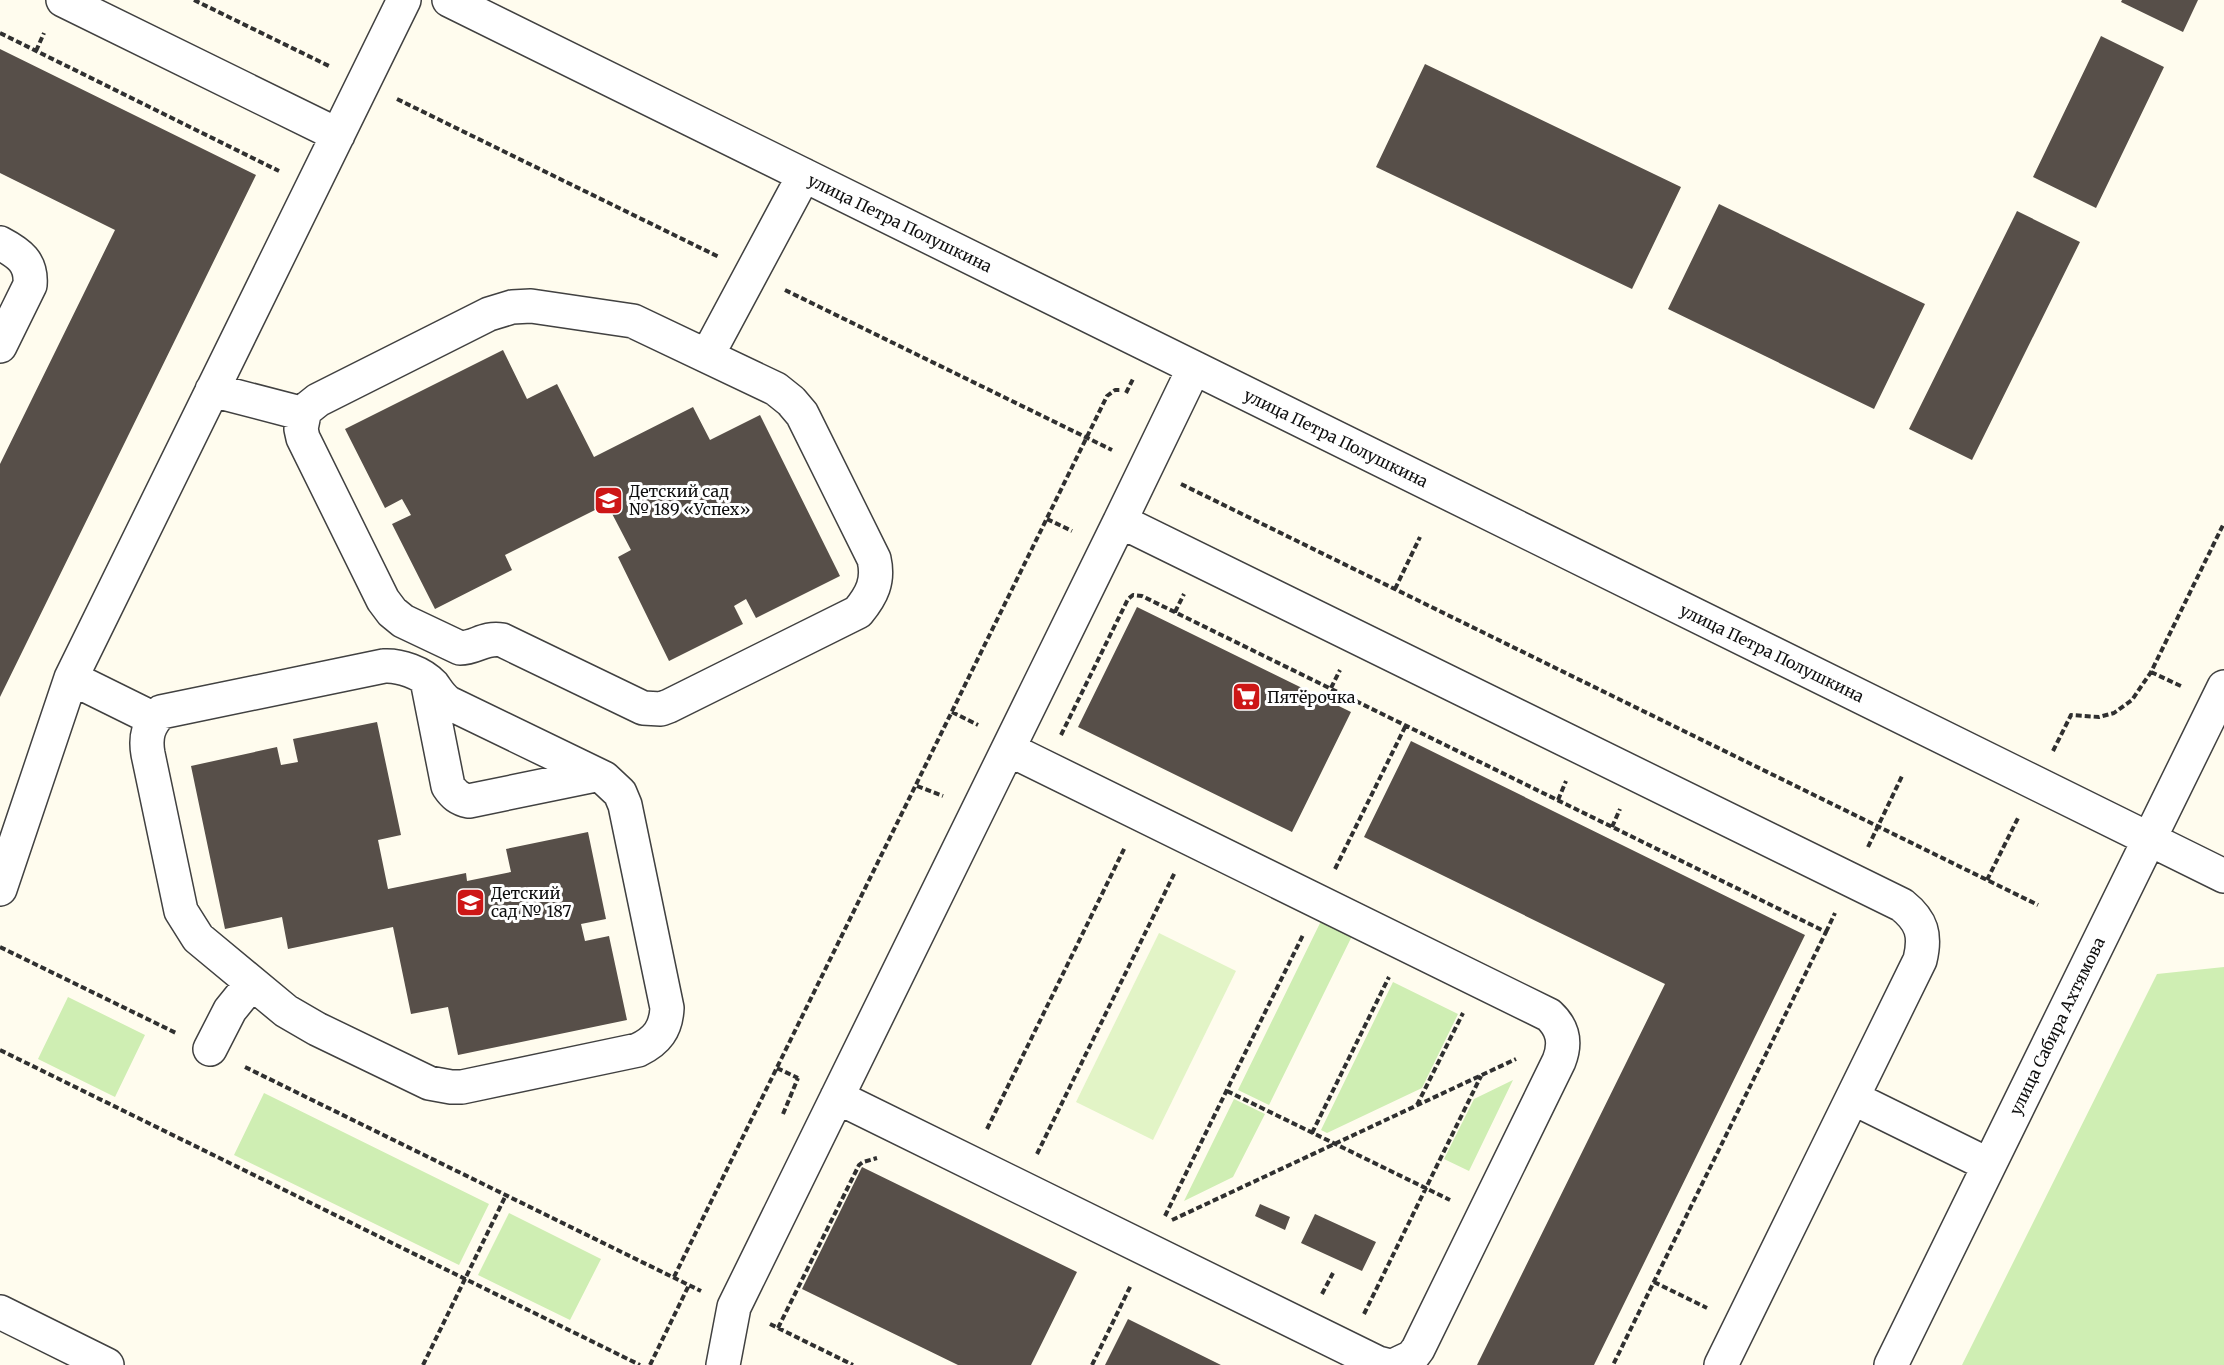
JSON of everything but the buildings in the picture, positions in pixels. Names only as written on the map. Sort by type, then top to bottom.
[{"type":"street","points":[[63,0],[338,135]]},
{"type":"street","points":[[0,889],[71,678],[404,0]]},
{"type":"street","name":"улица Петра Полушкина","points":[[449,0],[2224,876]]},
{"type":"street","points":[[707,356],[804,176]]},
{"type":"street","points":[[0,243],[24,258],[31,276],[30,285],[0,346]]},
{"type":"street","points":[[531,306],[633,321],[776,389],[796,406],[874,559],[876,578],[869,598],[858,612],[661,709],[643,708],[502,640],[488,639],[467,648],[460,648],[397,616],[383,600],[303,438],[301,429],[304,414],[318,400],[489,314],[512,307],[531,306]]},
{"type":"street","points":[[723,1365],[734,1307],[1194,368]]},
{"type":"street","points":[[212,390],[304,414]]},
{"type":"street","points":[[1120,521],[1902,905],[1911,912],[1922,933],[1924,945],[1920,960],[1721,1365]]},
{"type":"street","points":[[384,666],[404,669],[427,680],[449,703],[614,786],[625,805],[667,1008],[664,1027],[649,1045],[638,1050],[462,1087],[439,1086],[317,1029],[285,1011],[198,938],[180,911],[146,740],[149,728],[161,712],[384,666]]},
{"type":"street","points":[[71,678],[154,719]]},
{"type":"street","points":[[427,680],[448,786],[462,800],[469,801],[595,775]]},
{"type":"street","name":"улица Сабира Ахтямова","points":[[1891,1365],[2224,687]]},
{"type":"street","points":[[1008,749],[1549,1014],[1555,1021],[1563,1037],[1559,1061],[1418,1349],[1412,1357],[1395,1365]]},
{"type":"street","points":[[210,1049],[230,1010],[251,984]]},
{"type":"street","points":[[837,1097],[1021,1188],[1155,1238],[1348,1348],[1386,1365]]},
{"type":"street","points":[[1852,1098],[1989,1165]]},
{"type":"street","points":[[0,1312],[107,1365]]},
{"type":"path","points":[[194,0],[2038,905]]},
{"type":"path","points":[[0,33],[312,187]]},
{"type":"path","points":[[674,1277],[1107,396],[1115,390],[1121,390]]},
{"type":"path","points":[[1047,519],[1068,529]]},
{"type":"path","points":[[1986,880],[2071,715],[2099,717],[2114,714],[2132,700],[2151,672],[2224,523]]},
{"type":"path","points":[[1395,589],[1420,537]]},
{"type":"path","points":[[1046,767],[1128,599],[1133,595],[1142,596],[1826,932],[1613,1365]]},
{"type":"path","points":[[1331,688],[1344,665]]},
{"type":"path","points":[[952,712],[974,723]]},
{"type":"path","points":[[1092,1365],[1406,725]]},
{"type":"path","points":[[1558,800],[1569,777]]},
{"type":"path","points":[[1612,827],[1623,802]]},
{"type":"path","points":[[970,1163],[1141,814]]},
{"type":"path","points":[[1021,1188],[1191,839]]},
{"type":"path","points":[[1312,1133],[1405,944]]},
{"type":"path","points":[[0,947],[853,1365]]},
{"type":"path","points":[[1417,1105],[1479,980]]},
{"type":"path","points":[[1155,1238],[1335,1144],[1563,1037]]},
{"type":"path","points":[[0,1050],[640,1365]]},
{"type":"path","points":[[777,1068],[798,1078]]},
{"type":"path","points":[[1348,1348],[1482,1075]]},
{"type":"path","points":[[1227,1090],[1483,1216]]},
{"type":"path","points":[[778,1328],[859,1165],[876,1159],[893,1125]]},
{"type":"path","points":[[423,1365],[506,1195]]},
{"type":"path","points":[[824,1218],[831,1222]]},
{"type":"path","points":[[1654,1282],[1693,1301]]},
{"type":"path","points":[[650,1365],[689,1285]]},
{"type":"green space","points":[[1323,917],[1354,932],[1269,1105],[1238,1090]]},
{"type":"green space","points":[[1159,933],[1236,971],[1153,1140],[1076,1102]]},
{"type":"green space","points":[[2224,967],[2224,1365],[1962,1365],[2157,974]]},
{"type":"green space","points":[[1393,982],[1458,1014],[1422,1088],[1327,1133],[1321,1130]]},
{"type":"green space","points":[[68,997],[145,1035],[115,1097],[38,1059]]},
{"type":"green space","points":[[1513,1080],[1469,1171],[1444,1159],[1474,1099]]},
{"type":"green space","points":[[264,1093],[489,1204],[459,1265],[234,1155]]},
{"type":"green space","points":[[1234,1099],[1265,1114],[1233,1177],[1184,1201]]},
{"type":"green space","points":[[509,1213],[601,1259],[570,1320],[478,1275]]},
{"type":"place","name":"Детский сад № 189 «Успех»","points":[[608,500]]},
{"type":"place","name":"Пятёрочка","points":[[1246,697]]},
{"type":"place","name":"Детский сад № 187","points":[[470,902]]}]
